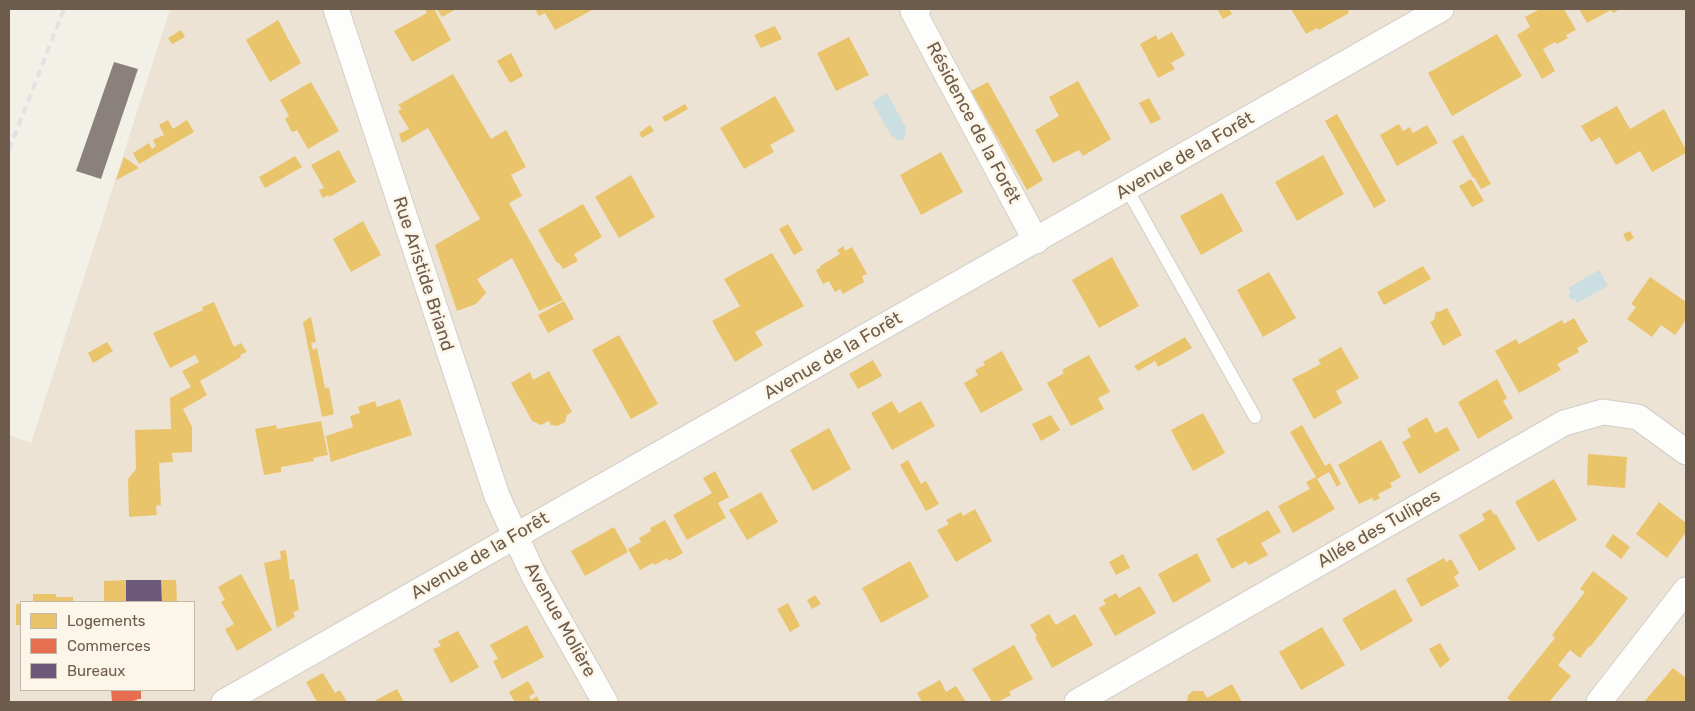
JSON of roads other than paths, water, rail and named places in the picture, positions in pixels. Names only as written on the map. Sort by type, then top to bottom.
[{"type":"street","name":"Rue Aristide Briand","points":[[336,9],[497,496],[516,536]]},
{"type":"street","name":"Résidence de la Forêt","points":[[918,9],[913,11],[1036,241]]},
{"type":"street","name":"Avenue de la Forêt","points":[[224,702],[1441,9]]},
{"type":"street","name":"Allée des Tulipes","points":[[1077,702],[1564,424],[1603,412],[1638,417],[1686,452]]},
{"type":"street","name":"Avenue Molière","points":[[516,536],[534,576],[605,702]]},
{"type":"street","points":[[1599,702],[1686,590]]},
{"type":"lane","points":[[1127,189],[1255,417]]},
{"type":"railway","points":[[9,150],[64,9]]}]
